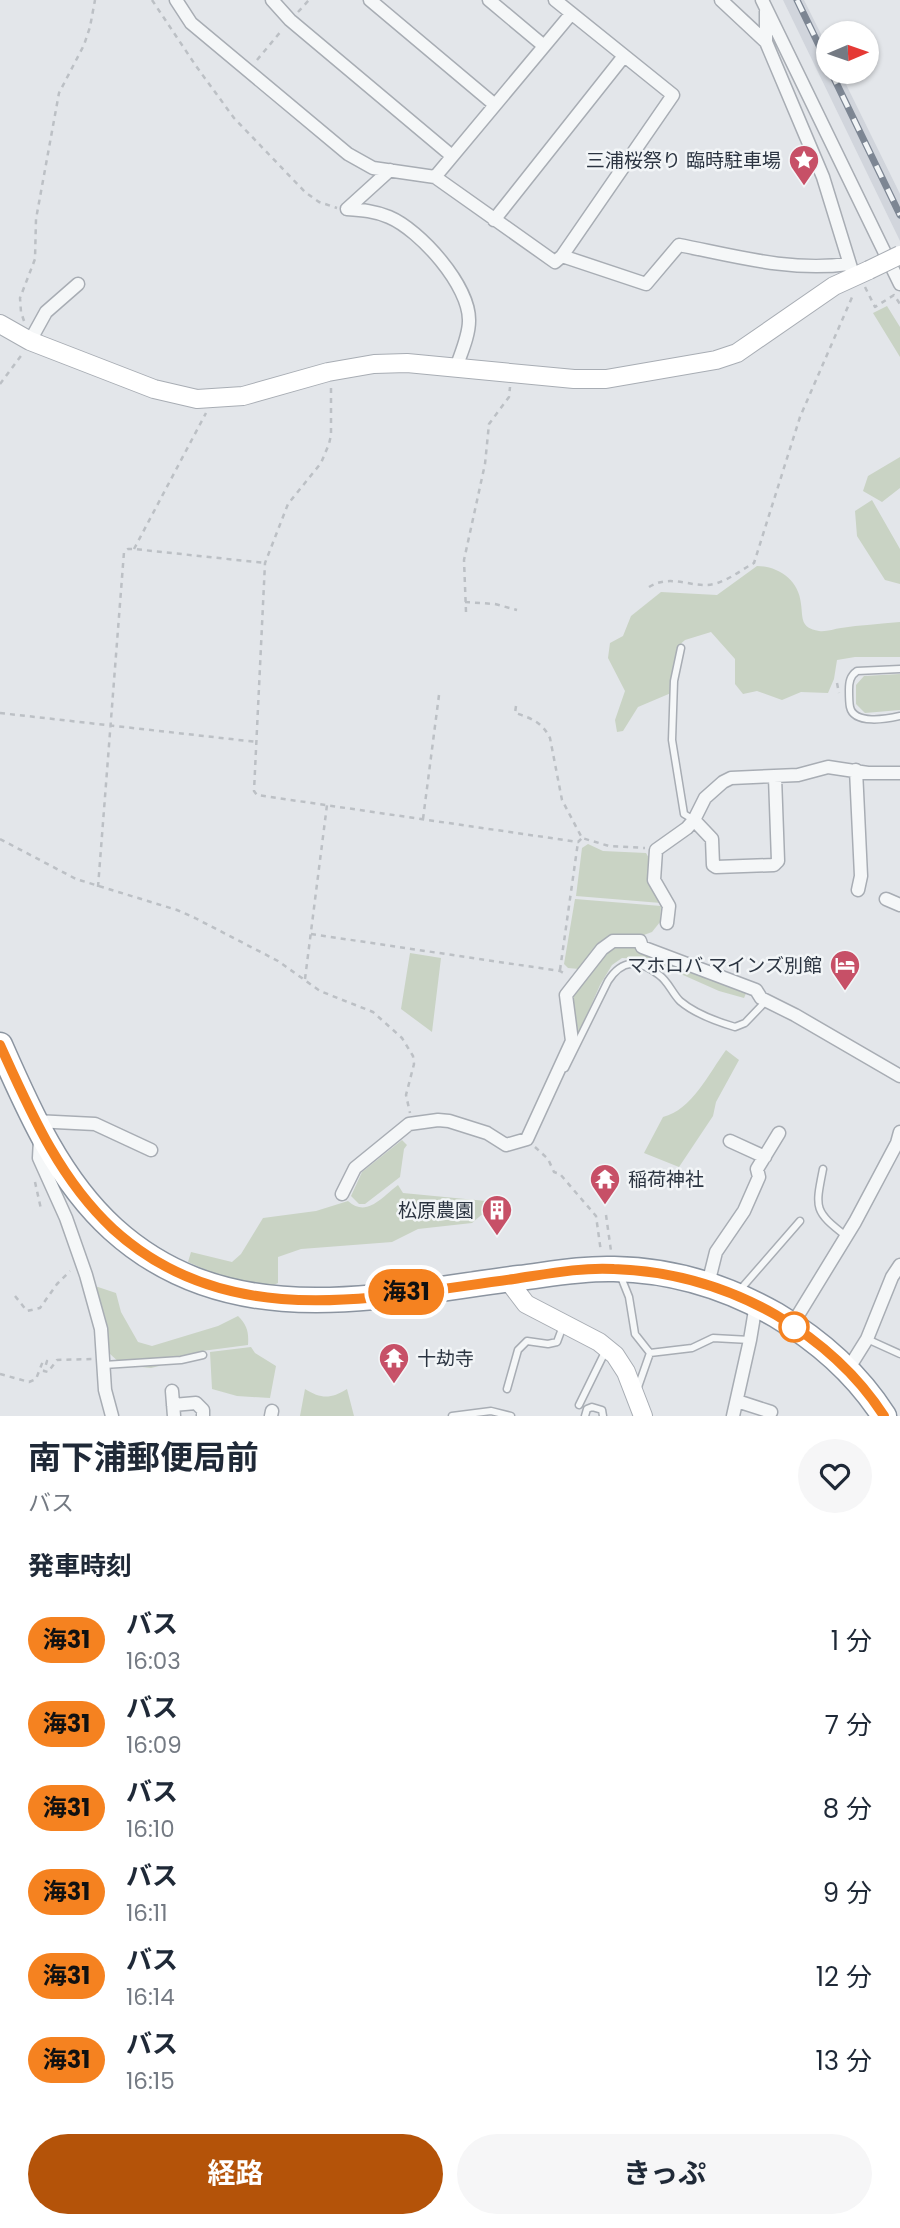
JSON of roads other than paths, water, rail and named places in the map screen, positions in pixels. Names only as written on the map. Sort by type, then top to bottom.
[{"type":"highway","points":[[0,1045],[38,1126],[74,1188],[114,1230],[150,1256],[206,1285],[272,1300],[306,1301],[370,1297],[576,1270],[617,1269],[665,1274],[708,1284],[746,1300],[792,1325],[821,1346],[848,1371],[884,1416]]},
{"type":"street","points":[[176,0],[191,23],[348,154],[373,168],[435,177],[555,262],[562,256],[673,95],[555,0]]},
{"type":"street","points":[[272,0],[290,20],[452,156]]},
{"type":"street","points":[[370,0],[495,105]]},
{"type":"street","points":[[489,0],[544,46]]},
{"type":"street","points":[[721,0],[766,42]]},
{"type":"street","points":[[764,4],[766,42],[823,177],[858,271]]},
{"type":"street","points":[[764,4],[900,284]]},
{"type":"street","points":[[435,177],[571,14]]},
{"type":"street","points":[[495,220],[624,56]]},
{"type":"street","points":[[390,170],[347,209],[374,212],[392,218],[411,231],[444,264],[456,281],[468,311],[467,331],[456,368]]},
{"type":"street","points":[[562,256],[646,284],[679,244],[767,263],[858,271]]},
{"type":"street","points":[[0,324],[30,341],[173,395],[213,400],[243,396],[328,372],[385,364],[607,379],[726,357],[746,348],[858,271],[900,255]]},
{"type":"street","points":[[30,341],[46,312],[78,284]]},
{"type":"street","points":[[667,923],[669,906],[654,880],[656,850],[694,820],[705,797],[723,782],[743,776],[798,775],[828,767],[879,774],[900,773]]},
{"type":"street","points":[[856,771],[853,820],[858,890]]},
{"type":"street","points":[[694,820],[712,839],[713,865],[716,867],[774,865],[778,861],[775,777]]},
{"type":"street","points":[[886,899],[900,905]]},
{"type":"street","points":[[342,1194],[355,1168],[409,1124],[449,1121],[487,1133],[506,1145],[527,1139],[572,1041],[566,995],[602,949],[613,941],[640,941],[642,947],[756,990],[761,998],[900,1076]]},
{"type":"street","points":[[112,1416],[105,1390],[102,1329],[66,1218],[39,1158],[38,1126],[95,1124],[151,1150]]},
{"type":"street","points":[[708,1284],[716,1252],[744,1211],[759,1177],[757,1169],[779,1133]]},
{"type":"street","points":[[792,1325],[846,1236],[899,1140]]},
{"type":"street","points":[[730,1141],[765,1157]]},
{"type":"street","points":[[848,1371],[867,1339],[900,1265]]},
{"type":"street","points":[[507,1279],[526,1304],[606,1348],[626,1372],[637,1407]]},
{"type":"street","points":[[733,1416],[750,1340],[746,1300]]},
{"type":"street","points":[[737,1401],[771,1412]]},
{"type":"street","points":[[173,1404],[196,1403],[203,1410],[203,1416],[211,1416]]},
{"type":"lane","points":[[681,648],[674,681],[674,758],[684,814],[694,820]]},
{"type":"lane","points":[[900,669],[857,671],[849,685],[850,708],[854,715],[877,719],[900,716]]},
{"type":"lane","points":[[548,1093],[571,1060],[608,981],[616,968],[625,964],[636,963],[659,974],[679,1000],[735,1027],[745,1023],[766,1000]]},
{"type":"lane","points":[[823,1169],[817,1201],[823,1218],[846,1236]]},
{"type":"lane","points":[[746,1300],[800,1221]]},
{"type":"lane","points":[[617,1269],[629,1297],[635,1334],[650,1353]]},
{"type":"lane","points":[[507,1389],[518,1350],[527,1341],[548,1344],[557,1342],[564,1324]]},
{"type":"lane","points":[[650,1353],[692,1348],[713,1338],[750,1340]]},
{"type":"lane","points":[[867,1339],[900,1354]]},
{"type":"lane","points":[[579,1405],[606,1348]]},
{"type":"lane","points":[[637,1407],[650,1353]]},
{"type":"lane","points":[[103,1362],[181,1360],[203,1355]]},
{"type":"lane","points":[[585,1416],[587,1409],[592,1407],[601,1410],[603,1416]]},
{"type":"lane","points":[[452,1416],[491,1411],[511,1416]]},
{"type":"railway","points":[[797,0],[816,39]]},
{"type":"railway","points":[[837,84],[900,215]]},
{"type":"place","name":"三浦桜祭り 臨時駐車場","points":[[804,187]]},
{"type":"place","name":"マホロバ マインズ別館","points":[[845,992]]},
{"type":"place","name":"稲荷神社","points":[[605,1206]]},
{"type":"place","name":"松原農園","points":[[497,1237]]},
{"type":"place","name":"十劫寺","points":[[394,1385]]}]
